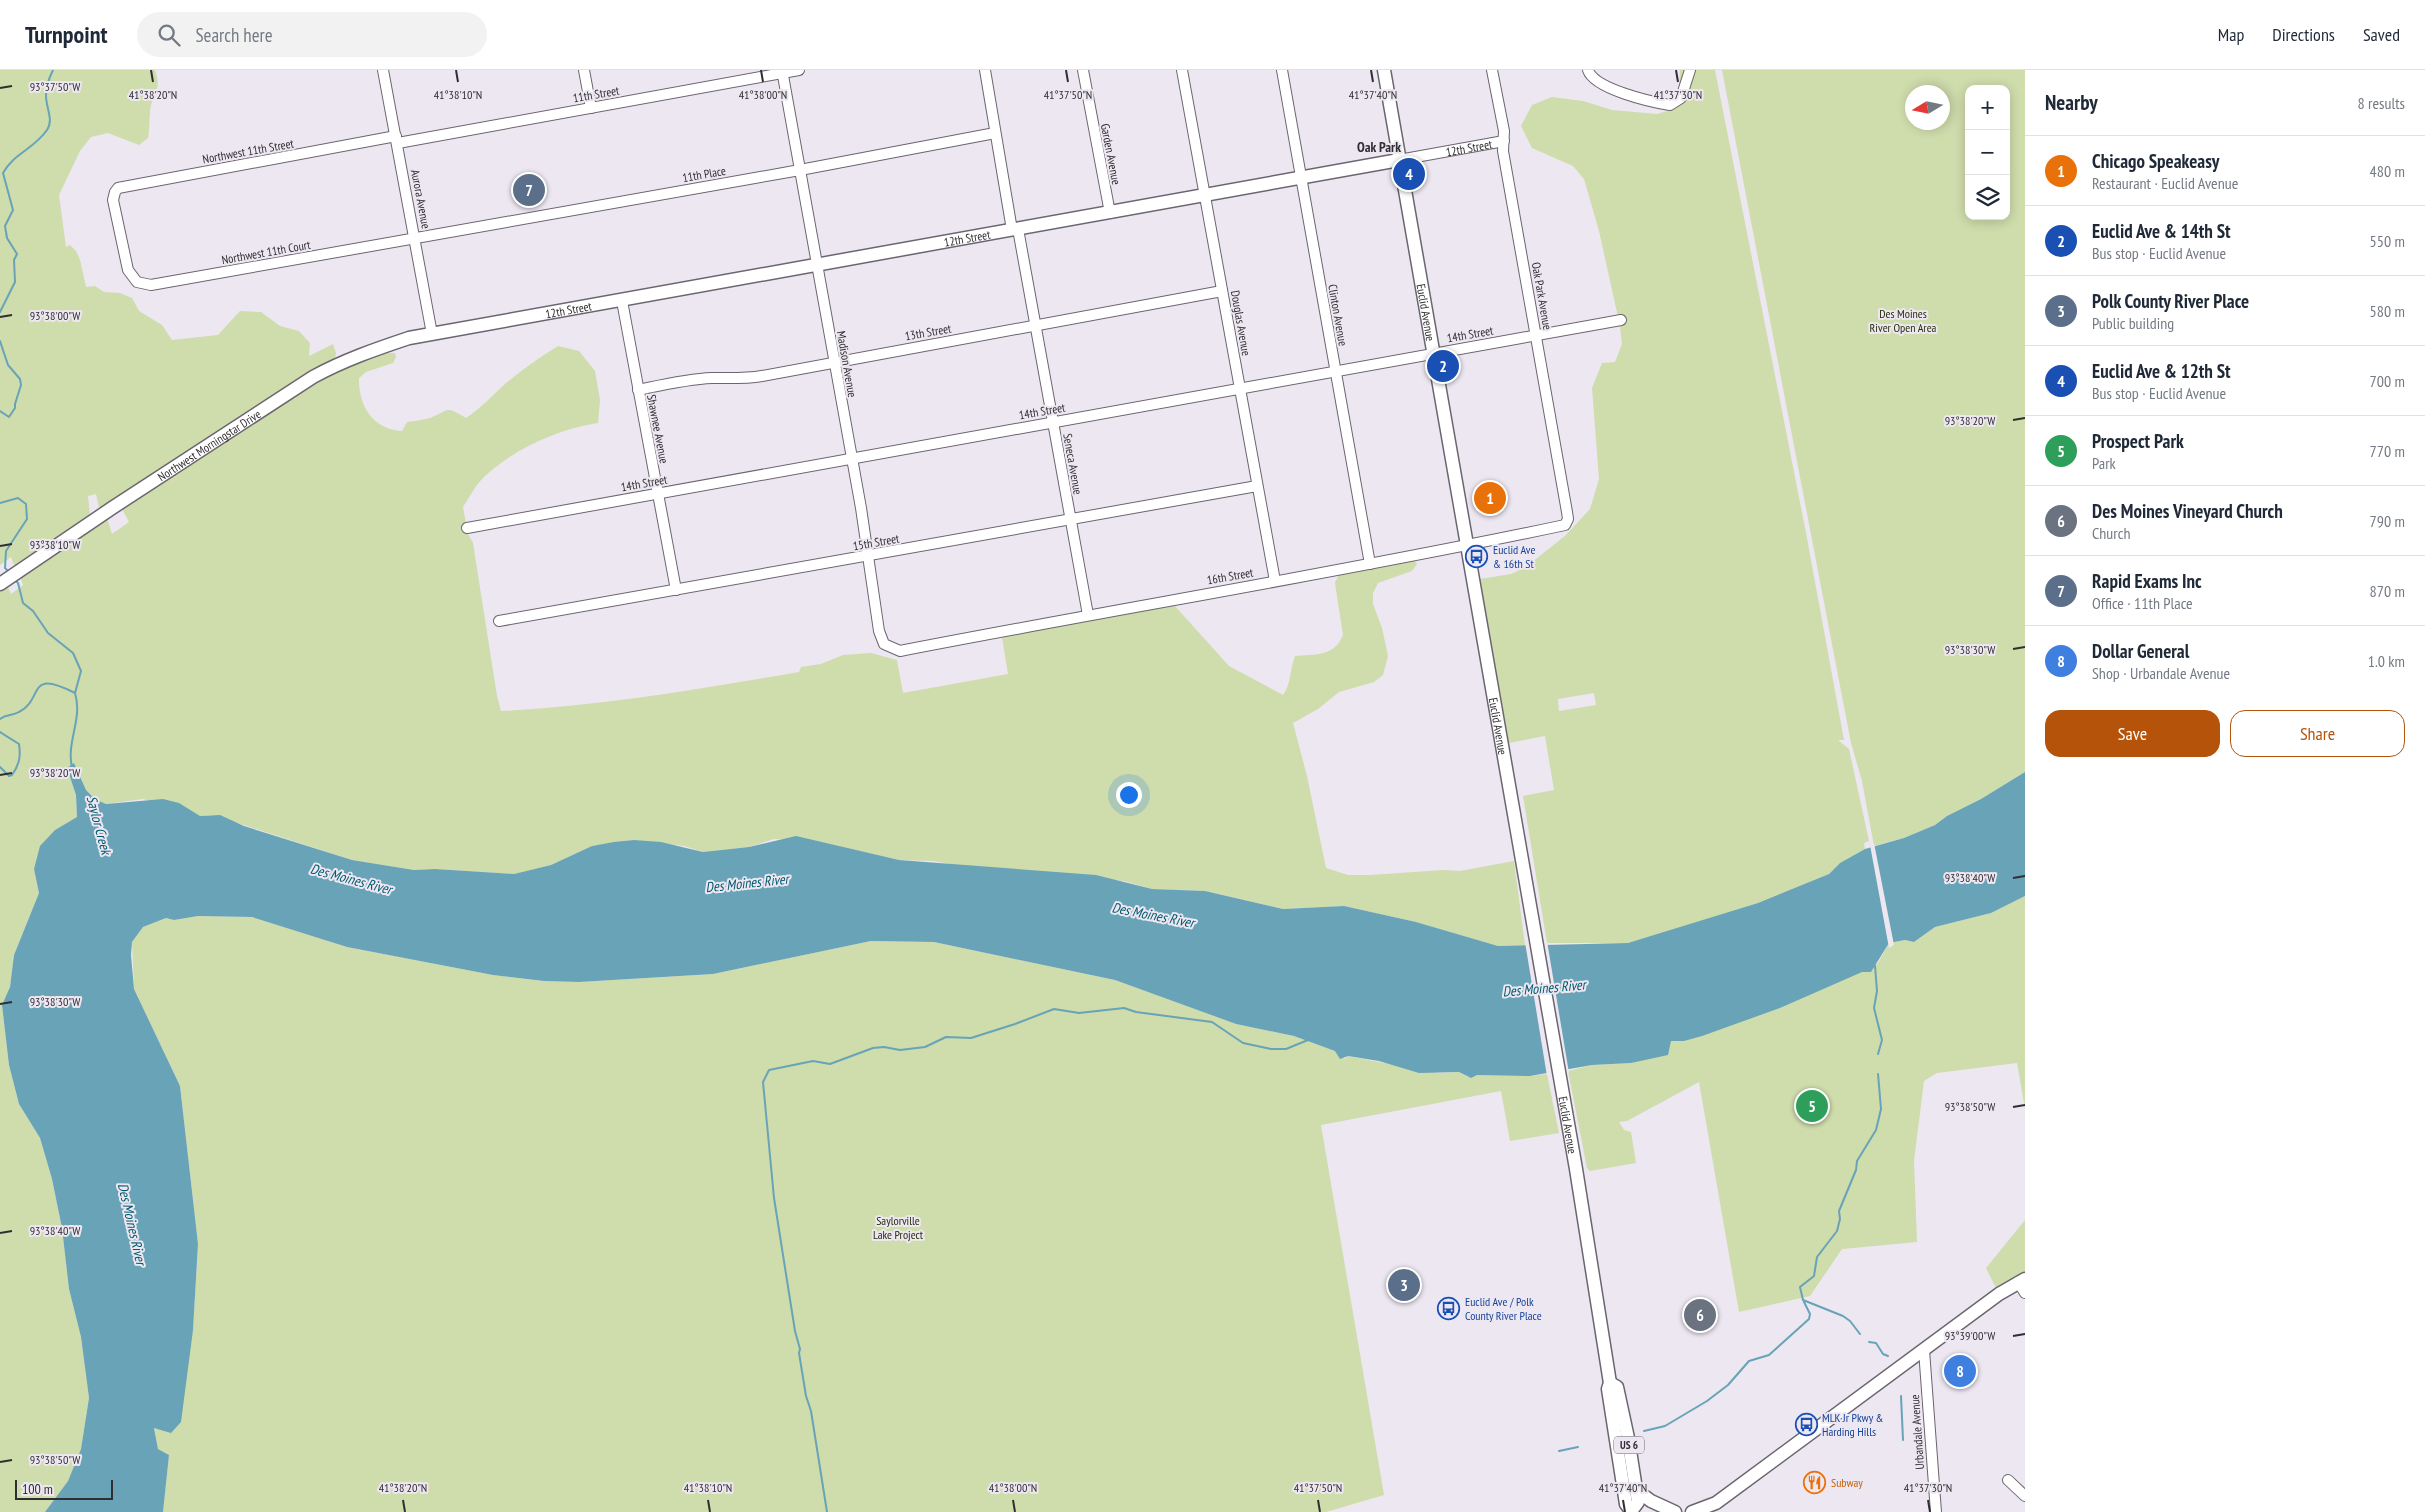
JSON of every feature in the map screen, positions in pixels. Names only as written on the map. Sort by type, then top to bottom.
[{"type":"main road","name":"Euclid Avenue","points":[[1384,70],[1586,1230],[1610,1383],[1608,1389],[1626,1504],[1632,1511],[1638,1502],[1636,1490],[1616,1386],[1610,1383]]},
{"type":"main road","name":"12th Street","points":[[432,334],[1399,160]]},
{"type":"main road","name":"Northwest Morningstar Drive","points":[[0,584],[112,508],[326,370],[367,352],[432,334]]},
{"type":"main road","points":[[1692,1512],[1716,1507],[1924,1350],[2022,1280]]},
{"type":"main road","points":[[1636,1490],[1651,1501],[1675,1512]]},
{"type":"street","name":"Aurora Avenue","points":[[383,70],[432,334]]},
{"type":"street","points":[[584,70],[591,108]]},
{"type":"street","name":"11th Street","points":[[397,140],[591,108],[799,70]]},
{"type":"street","name":"Seneca Avenue","points":[[984,70],[1035,325],[1088,615]]},
{"type":"street","name":"Garden Avenue","points":[[1083,70],[1110,213]]},
{"type":"street","name":"Douglas Avenue","points":[[1182,70],[1275,581]]},
{"type":"street","name":"Clinton Avenue","points":[[1282,70],[1370,564]]},
{"type":"street","name":"Oak Park Avenue","points":[[1492,70],[1504,141],[1503,151],[1567,512],[1568,519],[1565,525]]},
{"type":"street","points":[[1588,70],[1596,81],[1609,88],[1670,105],[1682,98],[1690,70]]},
{"type":"street","name":"Madison Avenue","points":[[782,72],[852,459],[880,638],[890,649],[900,651]]},
{"type":"street","name":"11th Place","points":[[415,238],[800,170],[996,133]]},
{"type":"street","name":"Northwest 11th Street","points":[[128,270],[113,200],[115,192],[122,186],[397,140]]},
{"type":"street","name":"12th Street","points":[[1399,160],[1504,141]]},
{"type":"street","name":"Northwest 11th Court","points":[[128,270],[137,282],[151,285],[415,238]]},
{"type":"street","name":"13th Street","points":[[638,390],[713,378],[734,380],[1222,292]]},
{"type":"street","name":"Shawnee Avenue","points":[[622,301],[676,590]]},
{"type":"street","name":"14th Street","points":[[467,528],[1622,320]]},
{"type":"street","name":"15th Street","points":[[499,621],[1257,486]]},
{"type":"street","name":"16th Street","points":[[900,651],[1370,564],[1565,525]]},
{"type":"street","points":[[2022,1280],[2025,1293]]},
{"type":"street","name":"Urbandale Avenue","points":[[1924,1350],[1936,1512]]},
{"type":"street","points":[[2008,1480],[2025,1496]]},
{"type":"green space","points":[[0,70],[155,70],[158,85],[150,108],[148,138],[139,145],[108,133],[91,137],[80,151],[59,195],[66,247],[70,245],[76,251],[86,287],[95,286],[104,292],[120,293],[132,298],[139,311],[162,325],[172,340],[218,335],[240,311],[261,312],[280,326],[299,331],[310,343],[309,356],[333,344],[336,353],[335,359],[315,369],[103,508],[99,507],[96,494],[88,496],[90,515],[15,568],[11,557],[0,565]]},
{"type":"green space","points":[[1680,70],[1715,70],[1806,533],[1844,740],[1838,740],[1849,749],[1869,841],[1864,843],[1865,849],[1840,863],[1829,874],[1758,903],[1674,930],[1628,943],[1547,943],[1523,796],[1554,790],[1545,736],[1509,743],[1480,579],[1511,574],[1526,567],[1566,535],[1590,509],[1599,479],[1592,388],[1602,363],[1615,362],[1622,344],[1620,326],[1599,231],[1584,179],[1573,166],[1532,148],[1521,126],[1532,105],[1552,97],[1583,101],[1612,110],[1657,114],[1674,109],[1679,90]],"holes":[[[1594,693],[1596,705],[1559,711],[1558,699]]]},
{"type":"green space","name":"Des Moines River Open Area","points":[[1722,70],[2025,70],[2025,772],[1981,799],[1947,816],[1935,825],[1904,838],[1874,846],[1862,781],[1851,743]]},
{"type":"green space","points":[[558,346],[579,351],[595,371],[600,400],[598,423],[552,435],[522,449],[483,478],[463,507],[468,534],[473,543],[501,711],[613,701],[688,690],[799,672],[801,667],[821,664],[843,655],[871,653],[897,660],[903,693],[1008,674],[1002,637],[1011,634],[1174,605],[1229,666],[1283,695],[1288,687],[1295,656],[1329,651],[1335,647],[1343,635],[1335,583],[1339,574],[1414,560],[1417,564],[1412,571],[1378,583],[1373,593],[1373,604],[1382,628],[1388,656],[1383,675],[1374,682],[1339,692],[1318,709],[1293,723],[1307,776],[1326,868],[1348,875],[1370,875],[1444,870],[1460,871],[1514,861],[1525,945],[1498,946],[1416,922],[1344,906],[1283,909],[1205,891],[1152,889],[1124,881],[962,866],[933,861],[899,860],[812,841],[774,839],[749,847],[703,852],[684,846],[634,840],[592,846],[551,865],[514,874],[435,869],[414,870],[352,860],[213,815],[200,816],[143,799],[106,804],[95,799],[86,790],[74,763],[67,768],[76,795],[77,817],[55,830],[34,869],[39,893],[14,955],[10,987],[2,1005],[9,1065],[19,1104],[40,1138],[52,1179],[62,1228],[69,1289],[81,1337],[89,1398],[81,1449],[68,1481],[45,1512],[0,1512],[0,590],[7,585],[11,594],[23,585],[20,576],[107,518],[112,534],[129,522],[121,507],[322,378],[384,353],[395,353],[396,357],[393,363],[366,372],[359,378],[359,388],[361,398],[375,421],[392,430],[402,431],[407,422],[430,418],[448,410],[454,411],[466,418],[517,374]]},
{"type":"green space","points":[[2025,896],[2025,1109],[2017,1063],[1937,1073],[1924,1081],[1914,1161],[1917,1242],[1842,1249],[1810,1296],[1739,1312],[1699,1082],[1627,1121],[1619,1122],[1624,1130],[1631,1132],[1636,1163],[1590,1171],[1587,1168],[1568,1071],[1592,1065],[1631,1063],[1670,1041],[1684,1041],[1780,1008],[1878,963],[1889,943],[1905,940],[1914,942],[1935,927],[1991,913]]},
{"type":"green space","name":"Saylorville Lake Project","points":[[198,916],[252,917],[347,947],[493,975],[544,981],[579,982],[713,974],[871,941],[934,942],[1115,980],[1236,1024],[1294,1036],[1336,1051],[1345,1059],[1347,1056],[1439,1073],[1459,1072],[1468,1077],[1477,1075],[1530,1076],[1547,1074],[1559,1133],[1510,1141],[1501,1091],[1321,1125],[1384,1495],[1326,1512],[163,1512],[169,1455],[158,1449],[154,1427],[193,1330],[198,1244],[180,1086],[134,989],[132,942],[143,927],[166,918],[174,920]]},
{"type":"green space","points":[[2025,1220],[2025,1279],[1999,1294],[1986,1268]]},
{"type":"water","name":"Des Moines River","points":[[74,763],[86,790],[95,799],[106,804],[163,799],[179,803],[200,816],[220,815],[244,826],[352,860],[414,870],[435,869],[514,874],[551,865],[592,846],[614,842],[634,840],[661,842],[703,852],[749,847],[796,836],[899,860],[1096,875],[1152,889],[1205,891],[1283,909],[1344,906],[1416,922],[1498,946],[1628,943],[1758,903],[1829,874],[1840,863],[1865,849],[1904,838],[1935,825],[1947,816],[1981,799],[2025,772],[2025,896],[1991,913],[1935,927],[1914,942],[1905,940],[1889,943],[1871,972],[1862,972],[1780,1008],[1702,1036],[1684,1041],[1671,1041],[1668,1055],[1631,1063],[1592,1065],[1530,1076],[1477,1075],[1471,1078],[1459,1072],[1419,1073],[1379,1061],[1348,1056],[1340,1059],[1335,1051],[1294,1036],[1236,1024],[1115,980],[934,942],[871,941],[713,974],[579,982],[544,981],[493,975],[347,947],[252,917],[198,916],[174,920],[166,918],[143,927],[132,942],[131,955],[134,989],[180,1086],[198,1244],[193,1330],[181,1422],[171,1433],[154,1428],[158,1449],[169,1455],[163,1512],[45,1512],[68,1481],[81,1449],[89,1398],[81,1337],[69,1289],[62,1228],[52,1179],[40,1138],[19,1104],[9,1065],[2,1005],[10,987],[14,955],[39,893],[34,869],[40,846],[55,830],[77,817],[76,795],[67,768]]},
{"type":"pier","points":[[1874,843],[1894,945],[1889,948],[1870,845]]},
{"type":"pier","points":[[1547,941],[1569,1073],[1547,1076],[1525,942]]},
{"type":"waterway","points":[[0,312],[15,282],[14,260],[17,254],[7,238],[5,226],[13,210],[3,173],[12,161],[42,137],[49,126],[50,118],[46,93],[53,70]]},
{"type":"waterway","points":[[0,341],[8,365],[20,379],[21,385],[15,408],[9,417],[0,411]]},
{"type":"waterway","points":[[0,503],[18,498],[26,504],[27,519],[6,551],[5,568],[9,572]]},
{"type":"waterway","points":[[15,580],[18,583],[23,603],[33,611],[48,633],[73,653],[81,671],[75,693]]},
{"type":"waterway","name":"Saylor Creek","points":[[0,719],[16,713],[27,706],[38,688],[42,685],[59,686],[75,693],[77,712],[71,749],[72,767]]},
{"type":"waterway","name":"Saylor Creek","points":[[0,732],[19,744],[20,753],[18,764],[12,775],[9,776],[0,767]]},
{"type":"waterway","points":[[1875,966],[1877,991],[1874,1008],[1882,1040],[1878,1054]]},
{"type":"waterway","points":[[827,1512],[774,1198],[763,1082],[769,1070],[813,1061],[830,1064],[873,1048],[884,1047],[900,1050],[925,1047],[946,1037],[971,1038],[1054,1009],[1079,1013],[1124,1008],[1136,1012],[1212,1022],[1243,1043],[1271,1049],[1286,1049],[1308,1040]]},
{"type":"waterway","points":[[1860,1334],[1850,1321],[1843,1316],[1803,1300],[1800,1287],[1814,1276],[1817,1257],[1837,1231],[1840,1219],[1839,1211],[1856,1170],[1857,1161],[1876,1130],[1881,1109],[1878,1074]]},
{"type":"waterway","points":[[1644,1431],[1665,1426],[1707,1401],[1728,1385],[1749,1361],[1769,1355],[1809,1319],[1810,1314],[1804,1302]]},
{"type":"waterway","points":[[1869,1342],[1876,1343],[1883,1354],[1888,1356]]},
{"type":"waterway","points":[[1901,1396],[1903,1440]]},
{"type":"waterway","points":[[1559,1451],[1578,1447]]},
{"type":"place","name":"Euclid Ave & 12th St","points":[[1409,174]]},
{"type":"place","name":"Rapid Exams Inc","points":[[529,190]]},
{"type":"place","name":"Euclid Ave & 14th St","points":[[1443,366]]},
{"type":"place","name":"Chicago Speakeasy","points":[[1490,498]]},
{"type":"place","name":"Euclid Ave & 16th St","points":[[1477,556]]},
{"type":"place","name":"Prospect Park","points":[[1812,1106]]},
{"type":"place","name":"Polk County River Place","points":[[1404,1285]]},
{"type":"place","name":"Euclid Ave / Polk County River Place","points":[[1449,1308]]},
{"type":"place","name":"Des Moines Vineyard Church","points":[[1700,1315]]},
{"type":"place","name":"Dollar General","points":[[1960,1371]]},
{"type":"place","name":"MLK Jr Pkwy & Harding Hills","points":[[1806,1424]]},
{"type":"place","name":"Subway","points":[[1815,1482]]},
{"type":"district","name":"Oak Park","points":[[1379,147]]}]
